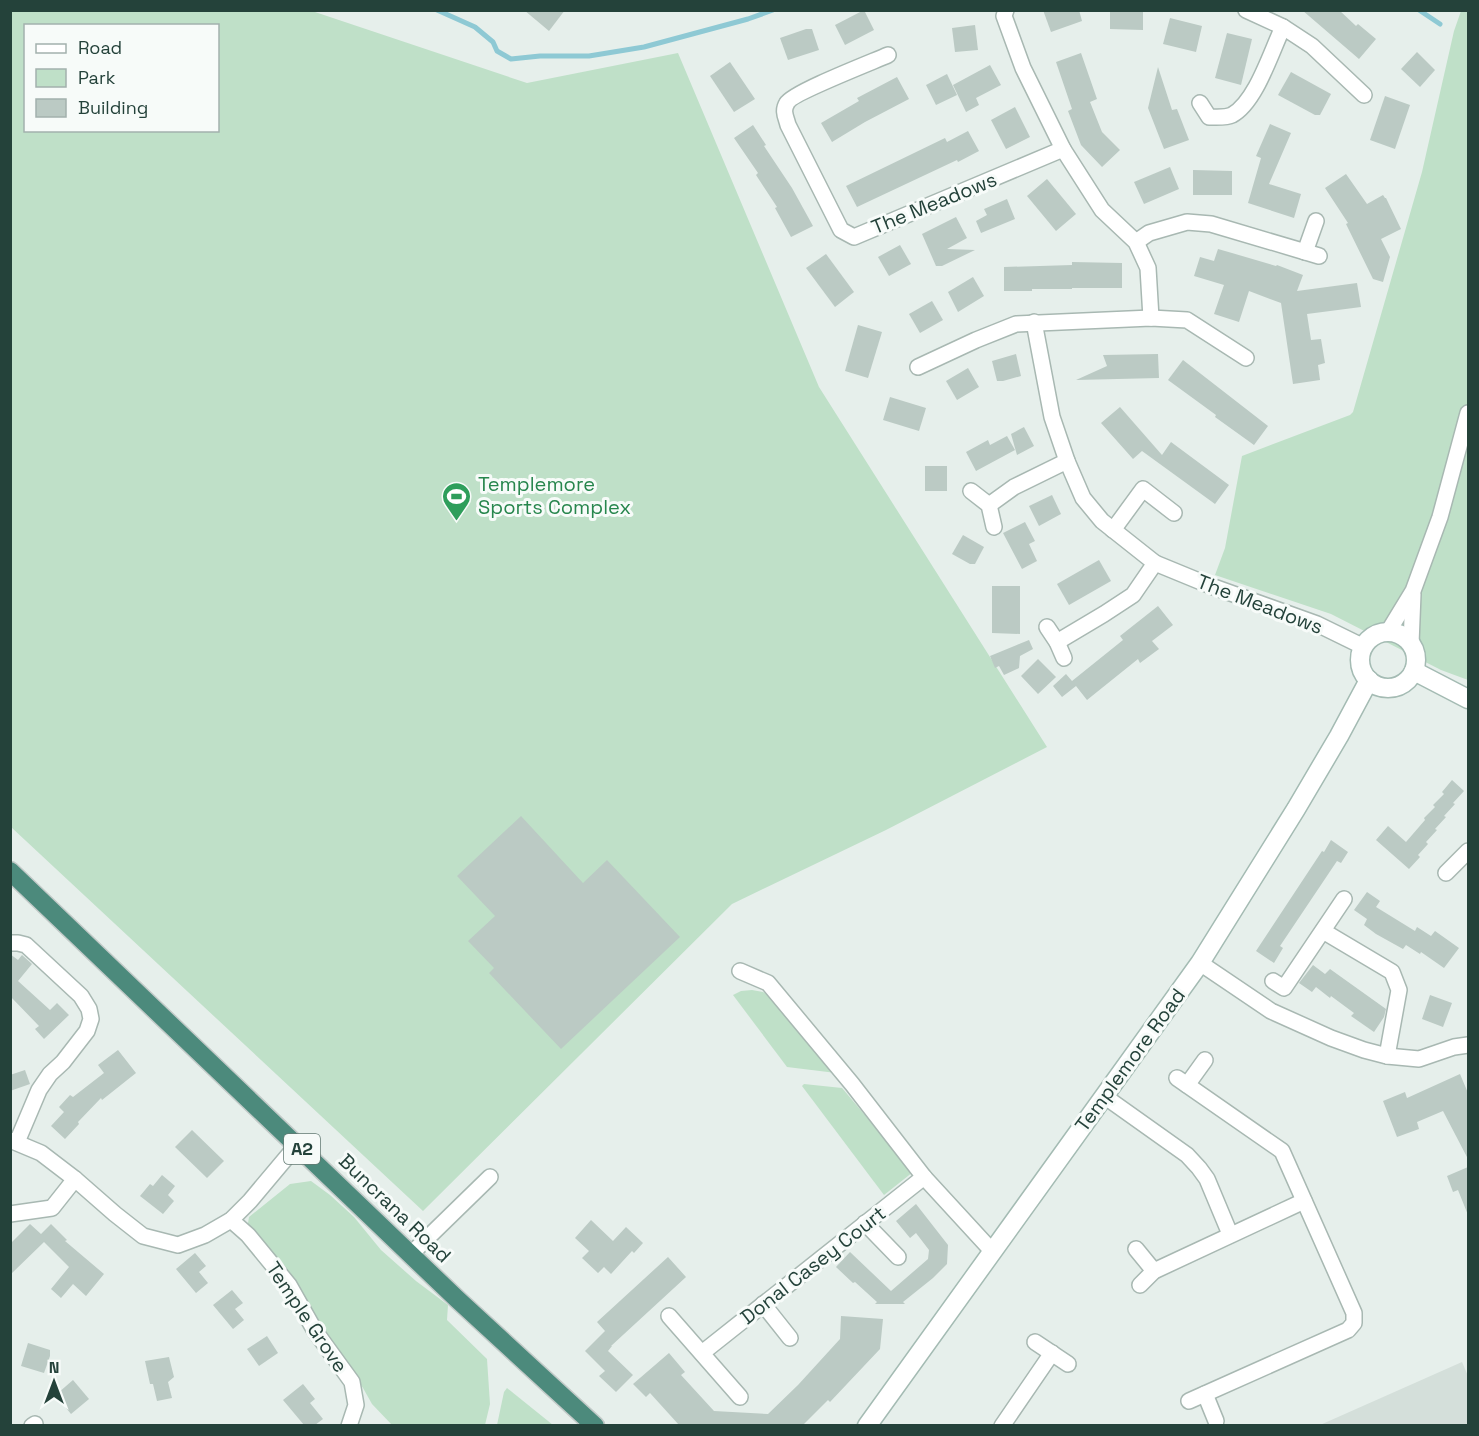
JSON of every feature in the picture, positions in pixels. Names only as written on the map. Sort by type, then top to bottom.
[{"type":"highway","name":"Buncrana Road","points":[[10,871],[411,1254],[595,1425]]},
{"type":"main road","points":[[1388,632],[1397,633],[1411,644],[1415,653],[1414,671],[1402,684],[1385,688],[1377,685],[1369,680],[1361,665],[1364,647],[1374,636],[1388,632]]},
{"type":"main road","points":[[1414,671],[1468,699]]},
{"type":"main road","name":"Templemore Road","points":[[867,1425],[1200,963],[1339,736],[1369,680]]},
{"type":"street","points":[[1006,10],[1004,16],[1023,69],[1063,149],[1102,210],[1136,242],[1148,268],[1150,318]]},
{"type":"street","points":[[1246,10],[1283,27],[1312,46],[1364,95]]},
{"type":"street","points":[[1200,103],[1209,117],[1230,116],[1249,99],[1283,27]]},
{"type":"street","name":"The Meadows","points":[[888,55],[801,92],[788,100],[784,111],[788,125],[841,230],[854,237],[1063,149]]},
{"type":"street","points":[[1136,242],[1149,233],[1187,222],[1211,224],[1312,254],[1316,221]]},
{"type":"street","points":[[918,367],[1016,324],[1150,318],[1187,320],[1246,358]]},
{"type":"street","name":"The Meadows","points":[[1034,322],[1052,417],[1067,461],[1083,498],[1102,521],[1155,563],[1317,624],[1364,647]]},
{"type":"street","points":[[1388,632],[1413,591],[1440,517],[1468,413]]},
{"type":"street","points":[[989,505],[1014,487],[1067,461]]},
{"type":"street","points":[[1113,530],[1143,489],[1174,513]]},
{"type":"street","points":[[971,491],[989,505],[993,527]]},
{"type":"street","points":[[1057,642],[1133,595],[1155,563]]},
{"type":"street","points":[[1411,644],[1413,591]]},
{"type":"street","points":[[1047,627],[1064,658]]},
{"type":"street","points":[[1446,873],[1468,851]]},
{"type":"street","points":[[1273,981],[1284,988],[1344,899]]},
{"type":"street","points":[[1323,931],[1392,972],[1399,990],[1387,1056]]},
{"type":"street","points":[[10,943],[26,945],[81,996],[89,1008],[91,1019],[87,1030],[39,1090],[14,1141],[41,1153],[143,1236],[178,1245],[205,1235],[231,1220],[297,1145]]},
{"type":"street","points":[[1200,963],[1271,1011],[1364,1050],[1387,1056],[1419,1059],[1454,1047],[1468,1045]]},
{"type":"street","points":[[740,971],[768,983],[852,1084],[924,1177],[992,1251]]},
{"type":"street","points":[[1189,1401],[1348,1330],[1354,1323],[1354,1313],[1282,1151],[1182,1081],[1205,1060]]},
{"type":"street","points":[[1104,1096],[1187,1155],[1199,1168],[1207,1179],[1230,1234]]},
{"type":"street","points":[[411,1254],[490,1177]]},
{"type":"street","name":"Donal Casey Court","points":[[702,1353],[924,1177]]},
{"type":"street","points":[[10,1214],[52,1208],[75,1179]]},
{"type":"street","points":[[1140,1285],[1154,1270],[1304,1201]]},
{"type":"street","name":"Temple Grove","points":[[231,1220],[248,1235],[289,1285],[315,1331],[352,1383],[356,1405],[349,1425]]},
{"type":"street","points":[[865,1223],[898,1257]]},
{"type":"street","points":[[1136,1249],[1154,1270]]},
{"type":"street","points":[[763,1304],[790,1338]]},
{"type":"street","points":[[669,1316],[740,1397]]},
{"type":"street","points":[[1035,1342],[1068,1364]]},
{"type":"street","points":[[1002,1425],[1052,1353]]},
{"type":"street","points":[[1205,1394],[1216,1421]]},
{"type":"shaded area","points":[[1462,1362],[1468,1376],[1468,1425],[1320,1425]]},
{"type":"green space","name":"Templemore Sports Complex","points":[[11,11],[312,11],[527,83],[678,53],[819,387],[1047,747],[886,830],[732,904],[423,1211],[11,827]]},
{"type":"green space","points":[[1461,11],[1468,11],[1468,680],[1441,670],[1331,614],[1215,575],[1225,548],[1242,456],[1353,412],[1422,172],[1454,31]]},
{"type":"green space","points":[[741,991],[763,992],[771,997],[836,1073],[787,1067],[733,995]]},
{"type":"green space","points":[[804,1084],[842,1088],[913,1172],[884,1195],[802,1086]]},
{"type":"green space","points":[[311,1181],[354,1217],[381,1250],[448,1305],[447,1320],[487,1359],[490,1404],[485,1425],[392,1425],[372,1404],[330,1342],[301,1289],[258,1237],[247,1229],[249,1217],[290,1184]]},
{"type":"green space","points":[[507,1388],[553,1425],[497,1425],[504,1392]]},
{"type":"building","points":[[524,10],[565,10],[549,31]]},
{"type":"building","points":[[864,10],[874,30],[845,45],[835,25]]},
{"type":"building","points":[[1043,10],[1079,10],[1082,21],[1051,32]]},
{"type":"building","points":[[1110,10],[1143,10],[1143,30],[1110,29]]},
{"type":"building","points":[[1302,10],[1339,10],[1356,26],[1358,24],[1376,39],[1359,59]]},
{"type":"building","points":[[1170,18],[1202,26],[1196,52],[1163,44]]},
{"type":"building","points":[[975,25],[978,50],[955,52],[952,28]]},
{"type":"building","points":[[812,29],[819,50],[788,60],[780,38]]},
{"type":"building","points":[[1227,33],[1252,39],[1241,85],[1215,78]]},
{"type":"building","points":[[1417,52],[1435,70],[1420,87],[1401,69]]},
{"type":"building","points":[[1081,53],[1097,99],[1090,102],[1102,132],[1120,150],[1102,167],[1081,145],[1068,111],[1072,109],[1056,62]]},
{"type":"building","points":[[730,62],[755,99],[734,112],[710,76]]},
{"type":"building","points":[[990,65],[1001,85],[976,98],[979,105],[966,112],[953,85]]},
{"type":"building","points":[[1158,67],[1172,110],[1177,109],[1189,140],[1164,149],[1148,108]]},
{"type":"building","points":[[1291,72],[1331,94],[1320,115],[1315,115],[1278,95]]},
{"type":"building","points":[[947,74],[957,95],[936,105],[926,85]]},
{"type":"building","points":[[897,77],[909,99],[832,142],[821,123],[859,101],[857,98]]},
{"type":"building","points":[[1385,96],[1410,105],[1395,149],[1370,140]]},
{"type":"building","points":[[1015,107],[1030,137],[1006,149],[991,120]]},
{"type":"building","points":[[1270,124],[1291,133],[1269,184],[1301,194],[1294,218],[1248,203],[1261,158],[1256,156]]},
{"type":"building","points":[[753,125],[813,226],[791,237],[775,208],[777,207],[756,175],[758,173],[734,138]]},
{"type":"building","points":[[968,131],[979,151],[857,207],[846,186],[945,138],[947,142]]},
{"type":"building","points":[[1170,167],[1179,189],[1144,204],[1134,182]]},
{"type":"building","points":[[1193,170],[1232,171],[1232,195],[1193,195]]},
{"type":"building","points":[[1346,174],[1367,204],[1383,195],[1386,198],[1401,229],[1381,239],[1390,257],[1383,282],[1373,279],[1346,224],[1348,223],[1325,188]]},
{"type":"building","points":[[1047,179],[1076,214],[1056,231],[1027,196]]},
{"type":"building","points":[[1007,199],[1015,219],[981,233],[976,221],[987,215],[984,209]]},
{"type":"building","points":[[956,217],[967,238],[947,249],[975,250],[942,266],[936,266],[922,234]]},
{"type":"building","points":[[900,245],[911,264],[889,276],[878,257]]},
{"type":"building","points":[[1218,249],[1277,265],[1303,275],[1297,291],[1357,283],[1361,307],[1307,314],[1311,340],[1321,339],[1325,363],[1318,365],[1320,380],[1293,384],[1281,303],[1249,291],[1239,322],[1214,314],[1224,285],[1194,276],[1200,257],[1214,261]]},
{"type":"building","points":[[826,254],[854,292],[835,307],[806,268]]},
{"type":"building","points":[[1072,262],[1122,263],[1122,288],[1004,291],[1004,267],[1072,265]]},
{"type":"building","points":[[973,277],[984,296],[958,312],[948,292]]},
{"type":"building","points":[[932,301],[943,320],[920,333],[909,314]]},
{"type":"building","points":[[858,325],[882,332],[868,378],[845,371]]},
{"type":"building","points":[[1016,354],[1021,376],[997,381],[992,361]]},
{"type":"building","points":[[1158,354],[1159,378],[1076,380],[1107,366],[1103,355]]},
{"type":"building","points":[[1183,360],[1268,426],[1254,445],[1168,380]]},
{"type":"building","points":[[968,368],[979,387],[957,400],[946,381]]},
{"type":"building","points":[[890,397],[926,408],[919,431],[883,420]]},
{"type":"building","points":[[1120,407],[1162,455],[1171,442],[1229,485],[1215,504],[1142,451],[1133,459],[1101,423]]},
{"type":"building","points":[[1024,427],[1034,446],[1017,455],[1011,434]]},
{"type":"building","points":[[1007,436],[1015,450],[976,471],[966,452],[988,440],[990,445]]},
{"type":"building","points":[[925,466],[947,466],[947,491],[925,491]]},
{"type":"building","points":[[1052,495],[1061,514],[1039,526],[1029,506]]},
{"type":"building","points":[[1025,522],[1035,541],[1029,544],[1037,561],[1022,569],[1003,533]]},
{"type":"building","points":[[963,535],[984,547],[975,564],[970,564],[952,554]]},
{"type":"building","points":[[1099,560],[1111,581],[1069,605],[1057,584]]},
{"type":"building","points":[[992,586],[1020,586],[1020,634],[992,633]]},
{"type":"building","points":[[1158,606],[1173,625],[1152,641],[1159,649],[1140,663],[1138,659],[1087,700],[1076,686],[1062,697],[1053,686],[1066,674],[1072,681],[1123,640],[1120,636]]},
{"type":"building","points":[[1029,640],[1033,649],[1020,656],[1019,668],[1004,675],[999,666],[995,668],[990,656]]},
{"type":"building","points":[[1038,659],[1056,677],[1038,694],[1021,676]]},
{"type":"building","points":[[1452,780],[1464,791],[1426,842],[1428,844],[1418,855],[1420,857],[1409,869],[1376,840],[1388,826],[1406,842],[1435,807],[1433,805],[1444,794],[1442,792]]},
{"type":"building","points":[[521,816],[583,883],[607,860],[680,937],[561,1049],[489,973],[494,968],[468,941],[495,916],[457,876]]},
{"type":"building","points":[[1331,840],[1348,852],[1341,863],[1337,861],[1280,946],[1283,948],[1274,963],[1256,951]]},
{"type":"building","points":[[1367,892],[1380,901],[1376,907],[1415,931],[1417,927],[1431,936],[1435,931],[1459,948],[1444,968],[1421,952],[1420,954],[1406,945],[1403,949],[1364,925],[1367,919],[1354,910]]},
{"type":"building","points":[[10,954],[18,960],[22,955],[32,964],[18,981],[50,1010],[57,1003],[69,1015],[44,1039],[35,1029],[39,1026],[10,996]]},
{"type":"building","points":[[1313,965],[1325,974],[1330,969],[1386,1009],[1384,1017],[1374,1032],[1351,1016],[1354,1013],[1331,996],[1330,998],[1316,987],[1312,992],[1299,983]]},
{"type":"building","points":[[1430,995],[1452,1003],[1443,1027],[1422,1019]]},
{"type":"building","points":[[118,1050],[136,1073],[102,1100],[101,1098],[65,1139],[51,1126],[64,1112],[59,1107],[70,1095],[73,1097],[104,1073],[98,1065]]},
{"type":"building","points":[[25,1070],[30,1084],[10,1091],[10,1075]]},
{"type":"building","points":[[1460,1074],[1468,1093],[1468,1159],[1443,1111],[1417,1122],[1419,1129],[1397,1137],[1383,1101],[1405,1092],[1407,1098]]},
{"type":"building","points":[[192,1130],[224,1161],[207,1178],[175,1147]]},
{"type":"building","points":[[1468,1167],[1468,1215],[1458,1190],[1453,1192],[1447,1176]]},
{"type":"building","points":[[162,1175],[175,1186],[168,1195],[174,1201],[163,1214],[140,1196]]},
{"type":"building","points":[[916,1204],[948,1245],[947,1264],[903,1302],[905,1304],[875,1304],[877,1302],[836,1267],[850,1252],[891,1291],[928,1259],[929,1250],[916,1233],[910,1238],[896,1221]]},
{"type":"building","points":[[591,1220],[613,1241],[626,1227],[643,1243],[634,1253],[632,1251],[611,1274],[604,1267],[598,1273],[582,1258],[589,1251],[575,1238]]},
{"type":"building","points":[[30,1224],[41,1234],[51,1224],[67,1240],[65,1241],[104,1274],[86,1296],[73,1284],[61,1298],[51,1289],[69,1267],[44,1242],[10,1275],[10,1244]]},
{"type":"building","points":[[195,1253],[206,1266],[199,1272],[208,1283],[196,1293],[176,1269]]},
{"type":"building","points":[[668,1257],[686,1277],[611,1346],[608,1351],[633,1375],[616,1392],[599,1376],[605,1371],[585,1351],[605,1331],[597,1322]]},
{"type":"building","points":[[232,1290],[243,1303],[235,1309],[244,1320],[233,1329],[213,1305]]},
{"type":"building","points":[[841,1316],[883,1319],[880,1349],[830,1402],[828,1400],[803,1425],[679,1425],[650,1393],[646,1397],[633,1384],[669,1353],[685,1372],[681,1375],[714,1411],[768,1414],[840,1339]]},
{"type":"building","points":[[267,1336],[278,1353],[259,1366],[247,1349]]},
{"type":"building","points":[[28,1343],[50,1350],[44,1373],[21,1366]]},
{"type":"building","points":[[169,1357],[174,1377],[168,1382],[172,1398],[157,1401],[153,1384],[150,1384],[145,1361]]},
{"type":"building","points":[[73,1380],[89,1399],[71,1414],[58,1398],[58,1393]]},
{"type":"building","points":[[303,1384],[315,1399],[310,1403],[323,1419],[315,1425],[304,1425],[283,1400]]},
{"type":"waterway","points":[[437,10],[475,27],[493,42],[497,51],[511,59],[540,56],[589,56],[644,47],[773,10]]},
{"type":"waterway","points":[[1419,10],[1440,24]]},
{"type":"place","name":"Templemore Sports Complex","points":[[457,522]]}]
